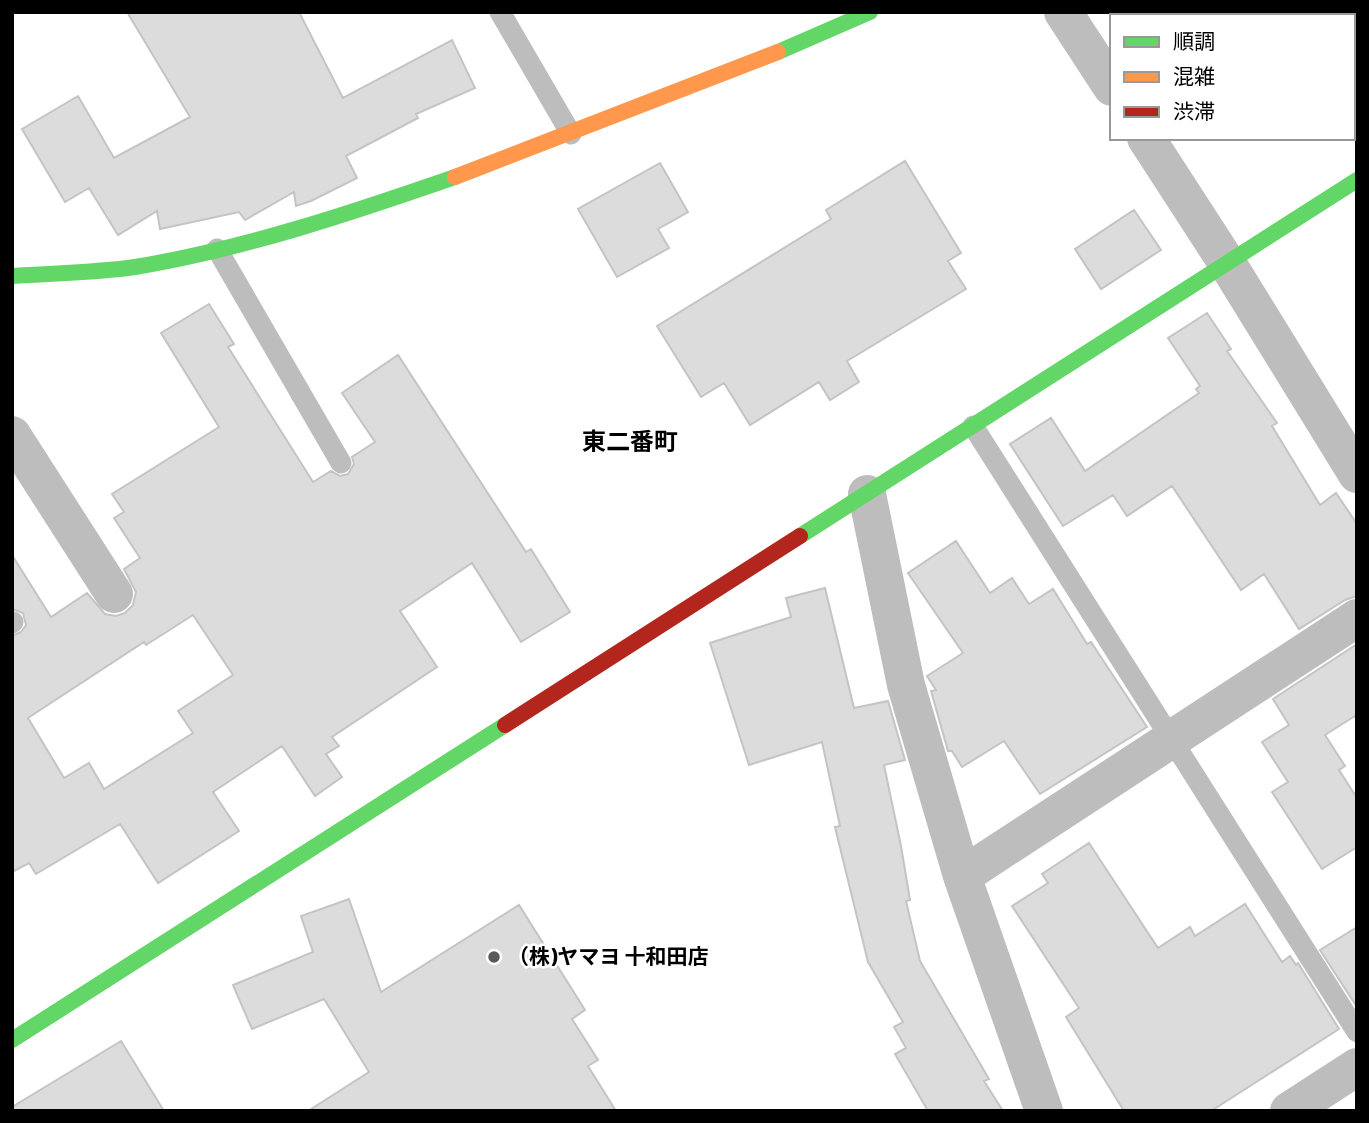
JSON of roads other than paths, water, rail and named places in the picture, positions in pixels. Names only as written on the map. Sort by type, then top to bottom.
[{"type":"street","points":[[12,276],[147,265],[272,237],[405,194],[571,134],[747,67],[870,12]]},
{"type":"street","points":[[1063,12],[1110,83]]},
{"type":"street","points":[[1147,140],[1227,262],[1357,474]]},
{"type":"street","points":[[12,1040],[1357,180]]},
{"type":"street","points":[[12,435],[114,594]]},
{"type":"street","points":[[867,494],[906,685],[962,876],[1044,1111]]},
{"type":"street","points":[[962,876],[1357,618]]},
{"type":"street","points":[[1289,1111],[1357,1067]]},
{"type":"lane","points":[[500,12],[571,134]]},
{"type":"lane","points":[[217,249],[341,463]]},
{"type":"lane","points":[[973,426],[1357,1032]]},
{"type":"place","name":"（株)ヤマヨ 十和田店","points":[[494,957]]},
{"type":"district","name":"東二番町","points":[[630,442]]}]
